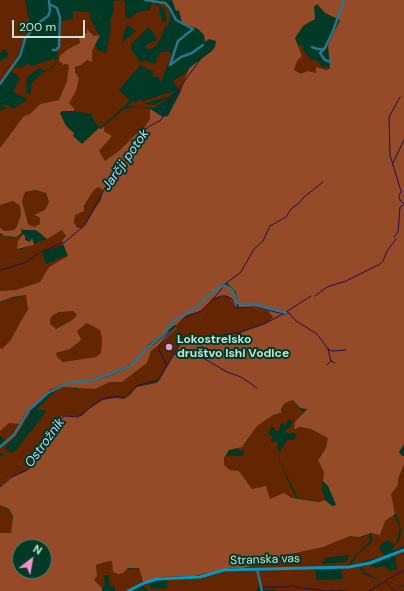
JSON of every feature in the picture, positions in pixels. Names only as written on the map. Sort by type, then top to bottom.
[{"type":"street","points":[[0,84],[20,56],[24,39],[37,24],[48,16],[49,0]]},
{"type":"street","points":[[145,0],[165,3],[176,20],[193,29],[178,41],[170,65],[203,45]]},
{"type":"street","points":[[331,62],[325,60],[321,56],[321,52],[325,48],[336,24],[344,0]]},
{"type":"street","points":[[49,4],[57,8],[60,18],[59,47],[56,50],[53,50]]},
{"type":"street","points":[[312,47],[319,50],[325,48]]},
{"type":"street","points":[[0,447],[14,435],[29,410],[48,392],[68,383],[94,380],[130,366],[143,352],[165,333],[173,321],[198,307],[206,297],[221,286],[226,286],[231,289],[235,294],[237,303],[254,304],[286,313]]},
{"type":"street","name":"Stranska vas","points":[[128,591],[144,583],[157,579],[200,577],[224,570],[349,567],[370,562],[404,550]]},
{"type":"street","points":[[258,569],[262,591]]},
{"type":"shaded area","points":[[0,0],[25,0],[31,31],[24,37],[17,58],[0,83],[0,61],[9,56],[5,49],[3,49],[0,54]]},
{"type":"shaded area","points":[[123,0],[125,3],[125,17],[129,19],[138,12],[150,10],[152,2],[159,6],[163,23],[167,20],[165,10],[156,2],[166,4],[170,11],[170,19],[167,27],[165,26],[161,38],[156,46],[148,50],[145,46],[153,41],[155,42],[157,39],[149,27],[131,44],[131,49],[141,63],[144,60],[155,64],[159,54],[162,52],[170,52],[171,56],[161,82],[158,77],[152,76],[154,72],[140,65],[119,90],[130,101],[100,128],[94,121],[91,114],[74,111],[74,108],[69,103],[79,78],[75,69],[87,60],[90,62],[95,45],[98,50],[106,53],[111,29],[110,21],[114,10],[113,1]],"holes":[[[128,25],[136,31],[122,43],[125,29]]]},
{"type":"shaded area","points":[[172,0],[404,0],[404,444],[399,452],[402,456],[404,456],[404,464],[398,479],[398,485],[391,494],[395,514],[385,521],[380,535],[371,533],[359,537],[350,536],[323,547],[291,554],[244,568],[231,568],[194,576],[161,577],[143,582],[139,568],[128,568],[123,573],[118,574],[113,572],[112,561],[109,561],[96,565],[97,576],[94,580],[102,588],[102,591],[0,591],[0,533],[11,533],[13,516],[9,509],[0,505],[0,487],[9,478],[26,471],[48,444],[53,428],[61,416],[82,416],[88,409],[103,400],[115,398],[124,399],[137,387],[156,383],[159,381],[183,341],[237,334],[268,322],[273,317],[268,311],[249,307],[239,308],[236,292],[227,283],[221,286],[229,288],[235,295],[237,308],[234,307],[230,298],[227,296],[213,298],[202,311],[187,315],[177,326],[175,325],[149,344],[132,364],[96,379],[64,384],[50,390],[26,412],[19,424],[9,423],[0,431],[0,348],[2,349],[10,341],[28,309],[26,295],[12,297],[0,302],[0,291],[16,290],[40,282],[49,267],[68,256],[62,241],[66,236],[62,230],[47,239],[36,230],[23,230],[22,227],[21,234],[16,237],[5,236],[0,233],[0,228],[4,231],[14,230],[21,215],[20,206],[13,201],[0,205],[0,148],[24,116],[30,114],[40,104],[59,100],[67,81],[69,65],[66,64],[60,66],[63,64],[59,61],[60,56],[68,49],[80,43],[79,37],[87,33],[87,29],[94,36],[100,35],[92,51],[92,62],[87,60],[81,65],[75,67],[75,72],[79,78],[76,91],[69,103],[74,108],[74,111],[62,111],[60,113],[66,126],[74,133],[73,136],[82,144],[99,128],[101,129],[104,126],[104,131],[112,136],[99,151],[105,161],[120,150],[136,134],[142,131],[150,119],[150,109],[163,117],[168,116],[181,91],[189,68],[212,51],[215,47],[216,41],[209,39],[205,42],[204,35],[198,29],[182,23],[179,10],[176,11]],"holes":[[[317,4],[325,13],[340,20],[328,45],[330,68],[327,70],[316,67],[316,73],[307,71],[301,74],[294,70],[297,61],[302,56],[295,38],[303,26],[315,19],[314,7]],[[98,187],[103,190],[101,200],[82,228],[77,228],[74,222],[75,215],[84,211],[84,206],[93,191]],[[35,190],[46,193],[49,202],[45,210],[34,215],[40,219],[40,224],[34,227],[28,224],[22,201],[25,192]],[[73,311],[77,315],[71,321],[56,329],[50,324],[50,319],[53,315],[59,312]],[[87,323],[100,330],[102,338],[101,353],[96,357],[63,362],[57,357],[56,353],[70,349],[80,341],[81,339],[77,331]],[[293,400],[300,408],[307,409],[295,422],[294,429],[300,427],[311,429],[328,438],[326,448],[318,460],[324,472],[323,481],[328,486],[336,505],[332,506],[325,500],[319,502],[292,498],[284,493],[270,499],[266,486],[252,489],[239,471],[230,470],[224,465],[224,458],[229,450],[242,447],[257,426],[273,415],[281,413],[281,409],[285,403]]]},
{"type":"shaded area","points":[[73,11],[89,12],[91,20],[99,35],[94,36],[91,32],[87,33],[82,36],[80,43],[68,49],[60,66],[66,64],[69,65],[67,81],[59,100],[40,104],[30,114],[24,116],[0,148],[0,111],[8,108],[0,106],[8,105],[13,109],[28,99],[13,92],[20,78],[10,70],[14,67],[21,68],[28,64],[32,66],[56,58],[54,64],[49,69],[45,71],[39,68],[27,77],[26,93],[31,94],[31,84],[42,73],[51,69],[57,60],[61,21],[73,19]]},
{"type":"shaded area","points":[[298,45],[302,45],[305,53],[312,60],[315,59],[322,66],[329,67],[328,70],[317,67],[316,73],[305,71],[302,74],[296,72],[294,70],[297,61],[302,56]]},
{"type":"shaded area","points":[[188,71],[185,82],[180,92],[173,81]]},
{"type":"shaded area","points":[[174,91],[167,99],[154,108],[128,106],[132,101],[135,103],[140,99],[143,101]],"holes":[[[166,97],[168,97],[155,105],[142,104]]]},
{"type":"shaded area","points":[[136,107],[150,109],[151,114],[149,122],[142,131],[136,134],[120,150],[105,161],[99,151],[111,137],[104,131],[104,126],[124,109]]},
{"type":"shaded area","points":[[98,187],[103,190],[101,200],[82,228],[77,228],[74,222],[75,215],[82,212],[93,191]]},
{"type":"shaded area","points":[[29,190],[44,192],[49,202],[45,210],[34,215],[39,217],[40,224],[34,227],[28,224],[22,201],[23,194]]},
{"type":"shaded area","points":[[13,201],[20,206],[21,218],[14,230],[4,231],[0,228],[0,205]]},
{"type":"shaded area","points":[[62,230],[66,236],[63,245],[42,252],[46,264],[67,255],[68,257],[50,267],[40,282],[17,290],[0,291],[0,235],[10,238],[21,236],[22,237],[19,240],[18,247],[20,250],[49,238]]},
{"type":"shaded area","points":[[23,234],[25,236],[25,240],[30,242],[32,238],[34,245],[17,249],[18,241]]},
{"type":"shaded area","points":[[27,295],[27,314],[10,341],[2,350],[0,348],[0,303],[9,299]]},
{"type":"shaded area","points":[[224,296],[230,298],[236,308],[249,307],[268,311],[273,317],[268,322],[237,334],[185,341],[177,326],[180,322],[189,314],[202,311],[213,298]]},
{"type":"shaded area","points":[[73,311],[77,315],[71,321],[55,329],[50,324],[50,319],[53,315],[59,312]]},
{"type":"shaded area","points":[[87,323],[100,330],[102,338],[101,353],[96,357],[63,362],[57,357],[56,353],[70,349],[81,339],[77,331]]},
{"type":"shaded area","points":[[177,327],[183,341],[159,381],[140,386],[124,399],[115,398],[103,400],[88,409],[82,416],[60,417],[53,428],[47,444],[26,471],[9,478],[0,487],[0,457],[4,454],[0,453],[0,448],[10,440],[28,412],[31,412],[18,434],[4,448],[11,453],[16,450],[46,412],[45,410],[36,410],[56,390],[63,386],[75,389],[84,387],[95,389],[110,382],[129,377],[147,363],[151,351],[166,339]]},
{"type":"shaded area","points":[[177,327],[166,339],[151,351],[147,363],[122,382],[110,382],[95,389],[63,386],[71,383],[101,379],[127,369],[142,353]]},
{"type":"shaded area","points":[[293,400],[303,413],[293,427],[311,429],[328,438],[326,448],[319,457],[324,472],[323,481],[321,483],[323,485],[322,491],[325,497],[324,502],[298,498],[280,462],[280,452],[287,440],[293,440],[297,437],[293,432],[290,434],[285,432],[286,429],[291,427],[292,420],[288,420],[285,426],[281,423],[279,431],[276,431],[272,426],[268,433],[270,436],[273,436],[270,442],[278,442],[277,449],[280,451],[279,461],[296,498],[292,498],[287,495],[270,499],[268,492],[261,486],[255,490],[252,489],[239,471],[230,470],[224,465],[224,458],[226,456],[243,456],[244,451],[236,449],[245,444],[257,426],[273,415],[280,414],[285,403]]},
{"type":"shaded area","points":[[9,423],[19,424],[7,442],[0,436],[0,431]]},
{"type":"shaded area","points":[[404,464],[404,546],[393,551],[392,549],[400,539],[401,530],[392,505],[391,494],[398,485],[398,479]]},
{"type":"shaded area","points":[[0,505],[12,512],[12,530],[10,534],[0,533]]},
{"type":"shaded area","points":[[394,515],[400,528],[396,544],[394,545],[389,541],[384,542],[379,547],[384,556],[351,565],[358,554],[370,544],[372,539],[371,533],[380,535],[385,521]]},
{"type":"shaded area","points":[[369,534],[370,539],[348,566],[244,568],[291,554],[323,547],[350,536],[363,537]],"holes":[[[350,555],[346,562],[322,564],[325,558]]]},
{"type":"shaded area","points":[[404,551],[404,586],[388,582],[404,587],[404,591],[276,591],[274,589],[265,590],[261,586],[259,572],[269,570],[316,569],[316,580],[343,579],[340,569],[331,569],[359,567],[365,575],[382,581],[364,572],[362,567],[369,564],[375,568],[384,566],[390,571],[397,569],[395,555]]},
{"type":"shaded area","points":[[112,561],[113,572],[139,568],[143,582],[126,591],[115,591],[115,587],[110,586],[109,575],[104,575],[105,585],[102,588],[94,580],[97,576],[96,565]]},
{"type":"shaded area","points":[[224,572],[257,572],[259,587],[256,591],[149,591],[143,585],[149,583],[151,589],[167,588],[167,579],[199,579]]},
{"type":"waterway","name":"Jarčji potok","points":[[41,252],[65,242],[85,225],[105,188],[117,176],[137,140],[148,127],[161,120],[171,100],[202,57]]},
{"type":"waterway","points":[[400,97],[389,117],[390,155],[401,191],[399,196],[400,200],[404,204]]},
{"type":"waterway","points":[[393,163],[404,140]]},
{"type":"waterway","points":[[225,284],[241,272],[254,249],[263,241],[270,226],[286,217],[291,209],[323,182]]},
{"type":"waterway","points":[[394,237],[398,232],[400,207],[403,205]]},
{"type":"waterway","points":[[315,296],[327,287],[346,281],[380,264],[396,239]]},
{"type":"waterway","name":"Jarčji potok","points":[[0,270],[24,263],[39,253]]},
{"type":"waterway","points":[[214,298],[223,287]]},
{"type":"waterway","points":[[177,325],[185,317],[201,311],[212,300],[221,296],[226,296],[232,299],[235,308],[255,307],[284,314]]},
{"type":"waterway","points":[[286,312],[311,296]]},
{"type":"waterway","name":"Ostrožnik","points":[[186,340],[238,333],[264,324],[283,314],[289,313],[296,321],[317,334],[328,349],[332,351],[346,350]]},
{"type":"waterway","points":[[166,364],[159,350],[160,344],[175,327]]},
{"type":"waterway","name":"Ostrožnik","points":[[0,487],[12,477],[29,469],[43,446],[49,441],[53,430],[64,416],[78,417],[102,399],[119,396],[124,398],[136,386],[158,380],[182,341]]},
{"type":"waterway","points":[[328,349],[331,361],[335,363]]},
{"type":"waterway","points":[[173,354],[189,354],[205,359],[227,372],[241,377],[257,388]]},
{"type":"waterway","points":[[327,365],[331,361]]},
{"type":"waterway","points":[[369,591],[404,570]]},
{"type":"waterway","points":[[385,582],[396,591]]},
{"type":"waterway","points":[[263,587],[289,587],[292,585],[295,587],[328,591]]},
{"type":"waterway","points":[[257,591],[260,588]]},
{"type":"waterway","points":[[330,591],[336,591]]},
{"type":"waterway","points":[[338,591],[346,591]]},
{"type":"place","name":"Lokostrelsko društvo Ishi Vodice","points":[[169,347]]}]
